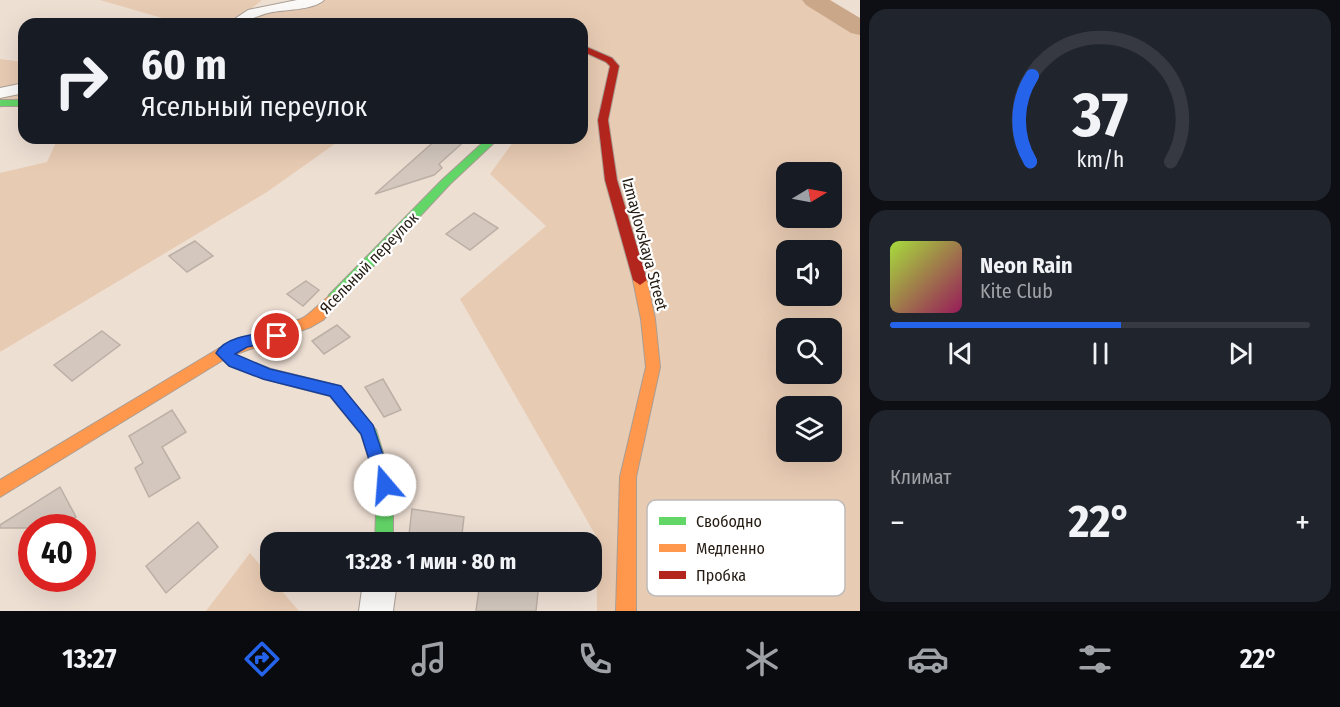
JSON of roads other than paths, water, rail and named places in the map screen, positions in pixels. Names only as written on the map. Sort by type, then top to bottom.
[{"type":"street","points":[[242,18],[265,9],[316,0]]},
{"type":"street","name":"Izmaylovskaya Street","points":[[588,51],[609,60],[615,66],[603,120],[611,180],[636,262],[648,319],[653,367],[628,477],[626,611]]},
{"type":"street","points":[[0,93],[18,89]]},
{"type":"street","points":[[0,103],[18,103]]},
{"type":"street","name":"Ясельный переулок","points":[[0,489],[223,353],[244,342],[296,330],[318,316],[446,182],[487,144]]},
{"type":"street","points":[[223,353],[234,361],[268,375],[335,391],[368,430],[385,485],[384,532]]},
{"type":"street","points":[[376,611],[379,592]]},
{"type":"waterway","points":[[814,0],[860,28]]}]
